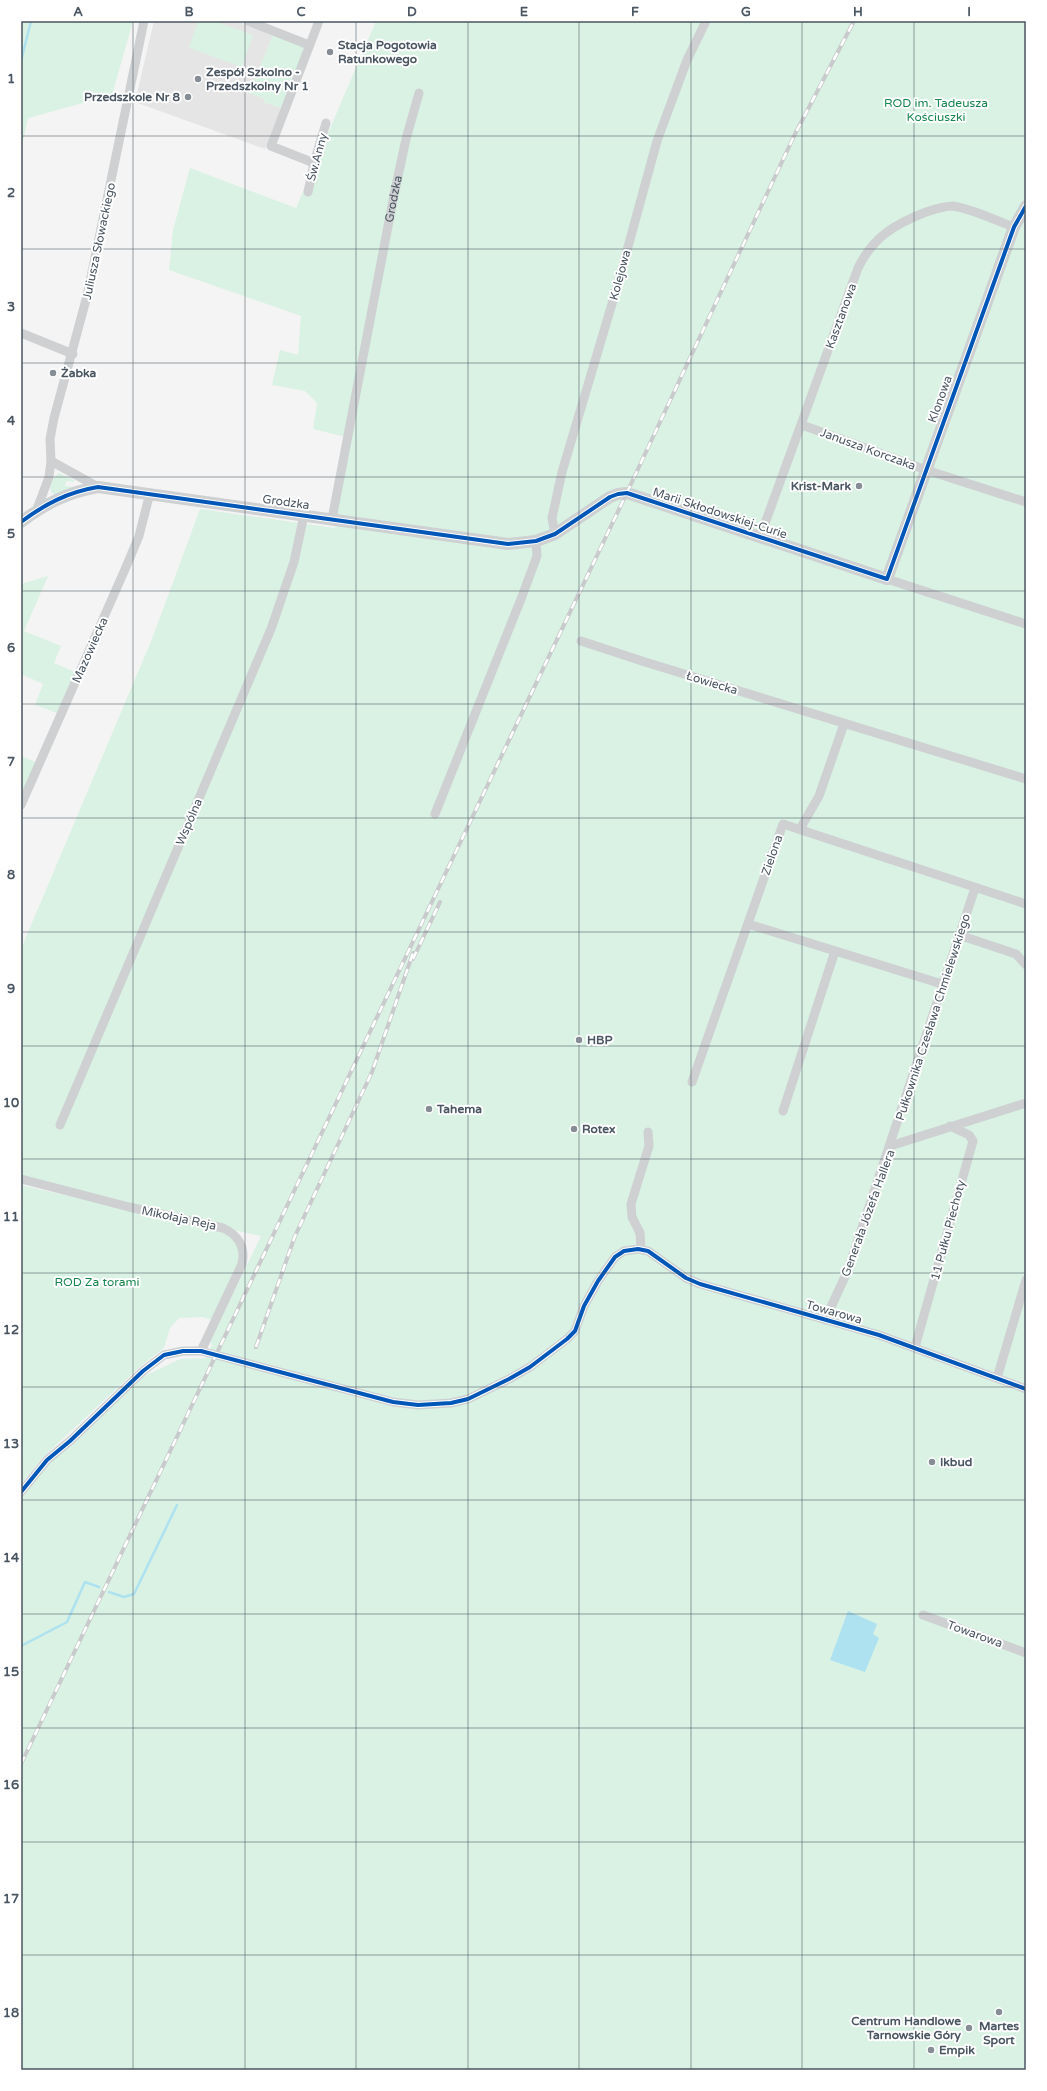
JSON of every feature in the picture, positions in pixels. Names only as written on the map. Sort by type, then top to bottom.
[{"type":"street","name":"Juliusza Słowackiego","points":[[38,509],[49,478],[52,461],[50,439],[54,418],[73,354],[100,238],[144,21]]},
{"type":"street","points":[[248,21],[309,45]]},
{"type":"street","points":[[314,163],[271,146],[319,21]]},
{"type":"street","name":"Kolejowa","points":[[555,534],[552,518],[562,472],[617,287],[657,141],[687,60],[706,21]]},
{"type":"street","name":"Grodzka","points":[[332,519],[394,195],[406,139],[419,93]]},
{"type":"street","name":"Św.Anny","points":[[308,192],[314,163],[326,122]]},
{"type":"street","name":"Kasztanowa","points":[[760,537],[858,268],[868,249],[882,234],[904,221],[948,206],[966,209],[1014,227]]},
{"type":"street","name":"Klonowa","points":[[887,579],[1014,227],[1026,206]]},
{"type":"street","points":[[21,333],[73,354]]},
{"type":"street","name":"Janusza Korczaka","points":[[802,425],[926,470],[1026,502]]},
{"type":"street","points":[[52,461],[98,487]]},
{"type":"street","name":"Grodzka","points":[[21,522],[38,509],[62,496],[80,490],[98,487],[150,493],[508,544],[536,542],[555,534]]},
{"type":"street","name":"Mazowiecka","points":[[21,805],[139,536],[150,493]]},
{"type":"street","name":"Marii Skłodowskiej-Curie","points":[[555,534],[610,497],[627,493],[1026,624]]},
{"type":"street","name":"Wspólna","points":[[60,1125],[271,629],[294,562],[304,515]]},
{"type":"street","points":[[435,814],[521,599],[536,556],[536,542]]},
{"type":"street","name":"Łowiecka","points":[[581,641],[844,724],[1026,779]]},
{"type":"street","points":[[800,829],[819,796],[844,724]]},
{"type":"street","name":"Zielona","points":[[692,1082],[783,824],[1026,904]]},
{"type":"street","name":"Pułkownika Czesława Chmielewskiego","points":[[894,1144],[942,984],[975,888]]},
{"type":"street","points":[[748,924],[942,984]]},
{"type":"street","points":[[959,935],[1016,954],[1026,965]]},
{"type":"street","points":[[784,1111],[835,951]]},
{"type":"street","name":"Generała Józefa Hallera","points":[[825,1320],[848,1270],[894,1144],[1026,1103]]},
{"type":"street","name":"11 Pułku Piechoty","points":[[915,1347],[973,1141],[969,1134],[950,1126]]},
{"type":"street","points":[[21,1492],[47,1460],[70,1441],[153,1363],[164,1355],[182,1351],[201,1351],[393,1402],[429,1405],[464,1400],[509,1379],[530,1367],[567,1339],[575,1331],[590,1294],[616,1257],[627,1250],[641,1249],[640,1233],[632,1217],[631,1204],[649,1146],[648,1132]]},
{"type":"street","name":"Mikołaja Reja","points":[[21,1179],[129,1207],[223,1228],[237,1236],[243,1249],[244,1256],[242,1264],[201,1351]]},
{"type":"street","name":"Towarowa","points":[[641,1249],[648,1251],[679,1274],[700,1284],[879,1334],[1026,1389]]},
{"type":"street","points":[[997,1378],[1026,1280]]},
{"type":"street","name":"Towarowa","points":[[923,1615],[1026,1653]]},
{"type":"shaded area","name":"Zespół Szkolno - Przedszkolny Nr 1","points":[[154,21],[236,21],[273,35],[249,93],[265,99],[264,102],[281,108],[265,149],[135,102]]},
{"type":"green space","points":[[21,21],[133,21],[112,95],[28,118],[21,150]]},
{"type":"green space","points":[[198,21],[214,21],[253,35],[242,67],[189,48]]},
{"type":"green space","name":"ROD im. Tadeusza Kościuszki","points":[[376,21],[1026,21],[1026,2070],[21,2070],[21,1494],[64,1447],[134,1381],[180,1359],[206,1358],[212,1345],[210,1341],[261,1236],[160,1214],[21,1179],[21,949],[152,639],[200,509],[335,528],[350,438],[313,429],[317,403],[305,391],[272,385],[280,350],[298,355],[301,316],[169,270],[173,230],[190,168],[296,208]]},
{"type":"green space","points":[[273,35],[303,46],[304,50],[281,108],[264,102],[265,99],[249,93]]},
{"type":"green space","points":[[59,473],[74,480],[74,482],[66,481],[65,486],[73,487],[55,495],[51,492],[51,484],[53,479]]},
{"type":"green space","points":[[48,576],[24,631],[61,646],[54,663],[75,672],[60,714],[35,705],[43,684],[21,674],[21,584]]},
{"type":"green space","points":[[21,756],[38,763],[21,796]]},
{"type":"green space","name":"ROD Za torami","points":[[21,1185],[223,1232],[237,1243],[240,1258],[213,1320],[202,1317],[179,1318],[170,1328],[164,1348],[143,1364],[42,1458],[21,1484]]},
{"type":"water","points":[[848,1611],[877,1624],[873,1634],[879,1638],[865,1672],[830,1660]]},
{"type":"waterway","points":[[21,61],[31,21]]},
{"type":"waterway","points":[[109,1592],[124,1597],[134,1594],[177,1505]]},
{"type":"waterway","points":[[21,1646],[67,1622],[85,1582],[99,1587]]},
{"type":"railway","points":[[21,1764],[623,501],[795,134],[854,21]]},
{"type":"railway","points":[[413,959],[440,902]]},
{"type":"railway","points":[[256,1347],[295,1236],[372,1072],[413,953]]},
{"type":"cycle path","points":[[21,522],[48,504],[77,492],[98,487],[508,544],[536,541],[555,534],[610,497],[627,493],[887,579],[1014,227],[1026,206]]},
{"type":"cycle path","points":[[21,1492],[47,1460],[70,1441],[143,1371],[164,1355],[183,1351],[201,1351],[393,1402],[418,1405],[451,1403],[468,1399],[530,1367],[567,1339],[575,1331],[584,1306],[598,1281],[615,1257],[624,1251],[638,1249],[648,1251],[686,1278],[700,1284],[879,1335],[1026,1389]]},
{"type":"place","name":"Stacja Pogotowia Ratunkowego","points":[[330,52]]},
{"type":"place","name":"Zespół Szkolno - Przedszkolny Nr 1","points":[[198,79]]},
{"type":"place","name":"Przedszkole Nr 8","points":[[188,97]]},
{"type":"place","name":"Żabka","points":[[53,373]]},
{"type":"place","name":"Krist-Mark","points":[[859,486]]},
{"type":"place","name":"HBP","points":[[579,1040]]},
{"type":"place","name":"Tahema","points":[[429,1109]]},
{"type":"place","name":"Rotex","points":[[574,1129]]},
{"type":"place","name":"Ikbud","points":[[932,1462]]},
{"type":"place","name":"Martes Sport","points":[[999,2012]]},
{"type":"place","name":"Centrum Handlowe Tarnowskie Góry","points":[[969,2028]]},
{"type":"place","name":"Empik","points":[[931,2050]]}]
